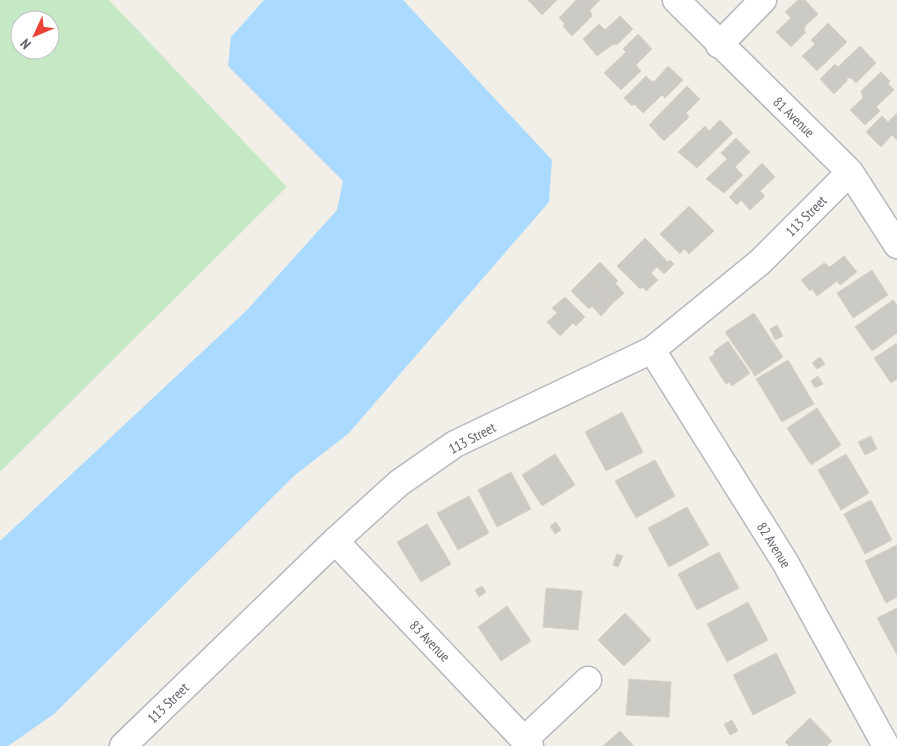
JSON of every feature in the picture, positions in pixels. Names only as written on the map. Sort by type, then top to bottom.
[{"type":"street","name":"81 Avenue","points":[[676,0],[850,172],[897,246]]},
{"type":"street","points":[[720,45],[763,0]]},
{"type":"street","name":"113 Street","points":[[123,746],[335,541],[399,483],[455,444],[652,350],[760,262],[850,172]]},
{"type":"street","name":"82 Avenue","points":[[652,350],[785,562],[886,746]]},
{"type":"street","name":"83 Avenue","points":[[335,541],[527,743],[588,680]]},
{"type":"green space","points":[[0,0],[109,0],[287,187],[0,472]]},
{"type":"water","points":[[264,0],[403,0],[552,160],[549,202],[348,434],[295,475],[54,714],[8,746],[0,746],[0,541],[246,311],[337,210],[343,181],[228,66],[231,37]]},
{"type":"building","points":[[528,0],[557,0],[542,15]]},
{"type":"building","points":[[576,0],[600,0],[590,10],[592,16],[572,36],[559,18]]},
{"type":"building","points":[[798,0],[805,0],[818,14],[806,25],[804,30],[806,32],[791,47],[776,32],[791,18],[785,12]]},
{"type":"building","points":[[620,16],[633,29],[618,44],[612,45],[597,56],[583,39],[599,24],[605,30]]},
{"type":"building","points":[[828,23],[847,42],[817,71],[802,56],[815,44],[811,40]]},
{"type":"building","points":[[638,34],[652,49],[636,65],[641,71],[621,90],[604,73],[626,52],[623,49]]},
{"type":"building","points":[[860,46],[876,63],[856,83],[851,78],[847,78],[847,81],[834,94],[820,79],[835,64],[838,67]]},
{"type":"building","points":[[668,66],[683,80],[665,98],[662,95],[643,113],[624,98],[646,76],[651,81],[655,81]]},
{"type":"building","points":[[881,72],[890,81],[888,84],[894,90],[876,107],[880,111],[865,125],[850,110],[863,98],[861,91]]},
{"type":"building","points":[[687,86],[700,99],[686,113],[689,117],[664,141],[649,125]]},
{"type":"building","points":[[897,113],[897,140],[892,135],[881,147],[866,132],[882,116],[888,122]]},
{"type":"building","points":[[720,120],[733,133],[697,168],[678,152],[705,126],[709,131]]},
{"type":"building","points":[[736,138],[750,152],[735,167],[743,175],[724,193],[706,179],[727,159],[721,153]]},
{"type":"building","points":[[762,163],[775,177],[760,191],[765,196],[750,210],[741,200],[737,205],[729,197]]},
{"type":"building","points":[[689,206],[714,231],[689,254],[684,249],[680,254],[660,234]]},
{"type":"building","points":[[645,238],[668,262],[670,260],[674,264],[664,274],[657,267],[651,273],[658,280],[646,291],[643,287],[640,289],[617,266]]},
{"type":"building","points":[[844,256],[857,272],[840,285],[837,281],[817,296],[801,280],[824,263],[830,267]]},
{"type":"building","points":[[600,262],[618,281],[615,283],[624,293],[612,304],[586,276]]},
{"type":"building","points":[[872,270],[888,295],[853,318],[837,293]]},
{"type":"building","points":[[586,276],[612,304],[601,316],[592,306],[589,309],[571,291]]},
{"type":"building","points":[[565,297],[585,317],[576,326],[573,323],[560,336],[547,322],[557,313],[552,308]]},
{"type":"building","points":[[893,300],[897,305],[897,333],[872,351],[855,327]]},
{"type":"building","points":[[754,313],[783,357],[755,376],[725,332]]},
{"type":"building","points":[[777,325],[783,336],[775,340],[770,329]]},
{"type":"building","points":[[728,341],[750,373],[732,386],[729,382],[726,384],[709,358],[715,354],[714,351]]},
{"type":"building","points":[[897,343],[897,379],[891,383],[874,358]]},
{"type":"building","points":[[820,357],[825,364],[817,369],[812,363]]},
{"type":"building","points":[[788,360],[814,404],[782,422],[756,379]]},
{"type":"building","points":[[818,376],[823,384],[815,388],[811,381]]},
{"type":"building","points":[[817,408],[841,445],[811,465],[787,428]]},
{"type":"building","points":[[622,412],[643,452],[606,471],[585,432]]},
{"type":"building","points":[[871,436],[877,449],[865,455],[858,442]]},
{"type":"building","points":[[555,454],[575,485],[542,506],[522,475]]},
{"type":"building","points":[[846,454],[869,493],[841,510],[818,470]]},
{"type":"building","points":[[655,460],[675,496],[636,518],[615,481]]},
{"type":"building","points":[[511,472],[531,509],[497,527],[478,490]]},
{"type":"building","points":[[469,496],[489,533],[458,550],[437,513]]},
{"type":"building","points":[[871,500],[892,540],[865,554],[844,514]]},
{"type":"building","points":[[687,507],[709,545],[669,567],[648,528]]},
{"type":"building","points":[[556,522],[561,530],[555,534],[550,526]]},
{"type":"building","points":[[427,524],[451,564],[421,582],[397,542]]},
{"type":"building","points":[[897,545],[897,597],[886,603],[865,561]]},
{"type":"building","points":[[719,552],[739,588],[697,610],[678,574]]},
{"type":"building","points":[[617,554],[623,556],[618,567],[613,565]]},
{"type":"building","points":[[482,586],[486,592],[479,597],[475,590]]},
{"type":"building","points":[[546,588],[582,591],[578,630],[543,627]]},
{"type":"building","points":[[748,602],[768,640],[727,662],[707,624]]},
{"type":"building","points":[[507,606],[531,641],[501,661],[478,627]]},
{"type":"building","points":[[897,608],[897,655],[877,618]]},
{"type":"building","points":[[625,613],[651,640],[624,666],[598,640]]},
{"type":"building","points":[[776,653],[796,693],[753,715],[733,675]]},
{"type":"building","points":[[629,679],[671,682],[669,717],[626,715]]},
{"type":"building","points":[[810,718],[832,741],[827,746],[789,746],[785,742]]},
{"type":"building","points":[[732,720],[738,731],[730,735],[724,724]]},
{"type":"building","points":[[620,731],[634,746],[603,746]]}]
